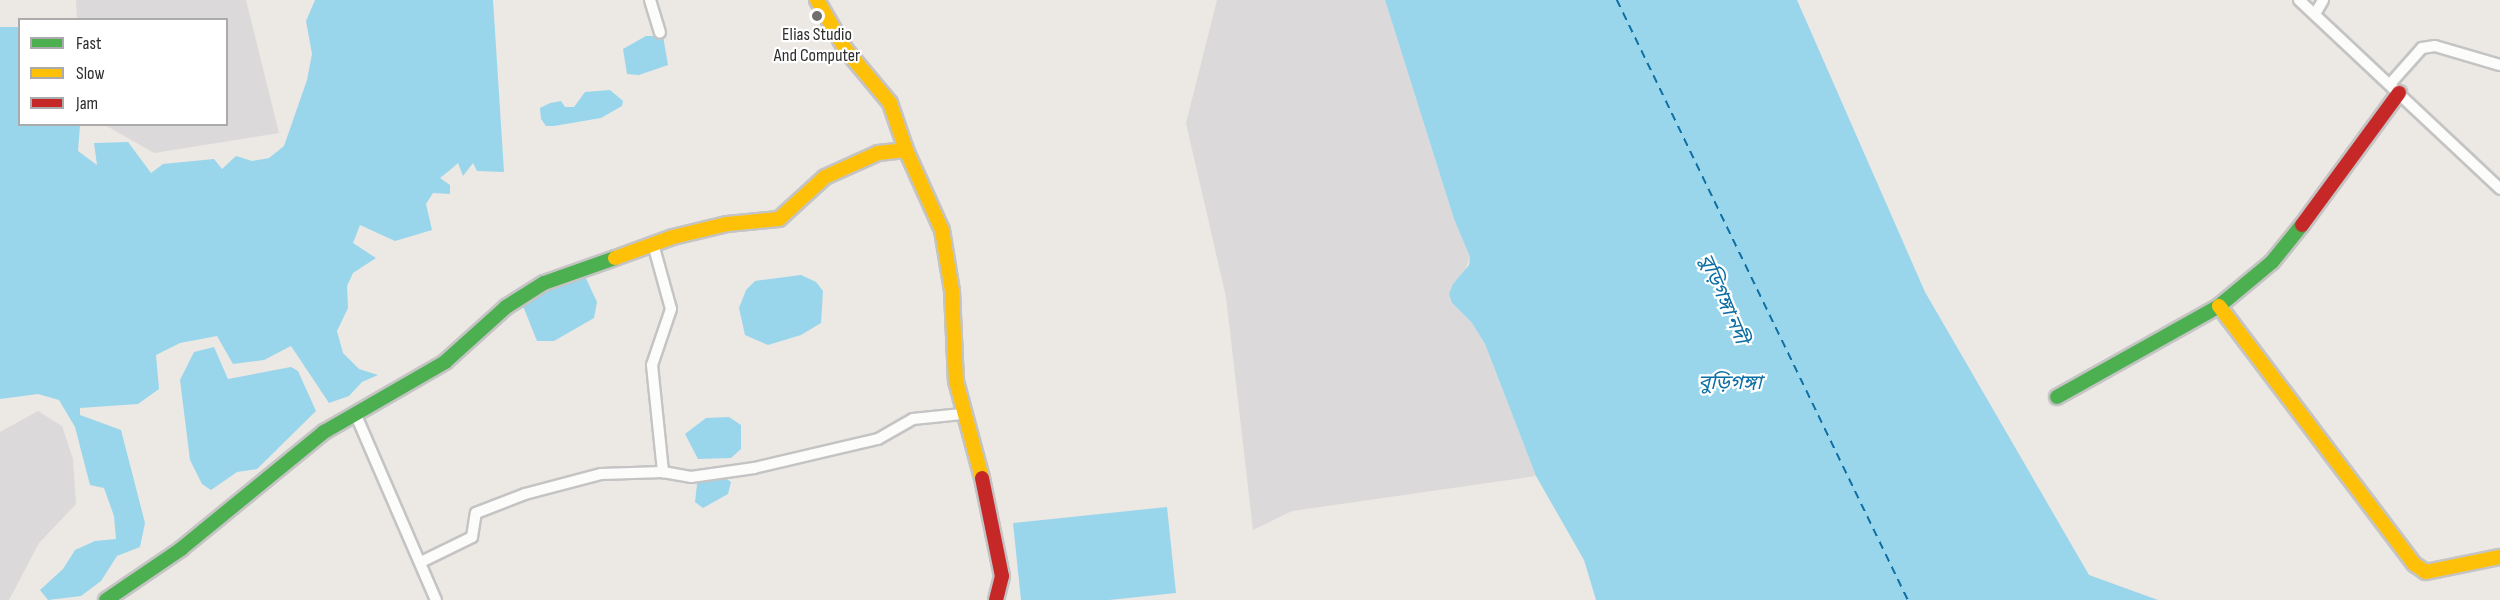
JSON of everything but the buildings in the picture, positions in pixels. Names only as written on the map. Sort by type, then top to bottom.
[{"type":"street","points":[[650,0],[660,32]]},
{"type":"street","points":[[817,0],[846,50],[890,103],[906,150],[942,230],[962,414],[993,519],[1002,576],[996,600]]},
{"type":"street","points":[[2299,0],[2500,189]]},
{"type":"street","points":[[2315,14],[2324,0]]},
{"type":"street","points":[[2057,397],[2219,306],[2272,262],[2333,187],[2394,88],[2422,48],[2435,46],[2500,65]]},
{"type":"street","points":[[106,600],[181,549],[288,458],[356,413],[444,362],[506,307],[544,283],[653,244],[727,224],[779,219],[825,177],[878,153],[906,150]]},
{"type":"street","points":[[653,244],[671,309],[652,365],[663,472]]},
{"type":"street","points":[[2219,306],[2414,564],[2426,572],[2500,557]]},
{"type":"street","points":[[356,413],[436,600]]},
{"type":"street","points":[[421,562],[472,537],[476,513],[525,494],[601,474],[663,472],[691,477],[754,468],[878,439],[901,422],[962,414]]},
{"type":"shaded area","points":[[76,0],[246,0],[279,133],[154,153],[107,126],[228,126],[228,18],[77,18]]},
{"type":"shaded area","points":[[1217,0],[1385,0],[1454,219],[1470,257],[1452,303],[1472,323],[1485,344],[1536,476],[1292,511],[1253,530],[1226,297],[1186,123]]},
{"type":"shaded area","points":[[38,411],[62,426],[73,459],[76,504],[39,543],[9,600],[0,600],[0,432]]},
{"type":"water","points":[[315,0],[493,0],[504,172],[477,171],[473,163],[463,176],[458,163],[440,178],[450,185],[450,194],[433,193],[426,204],[432,230],[395,241],[360,225],[353,243],[376,258],[353,273],[347,286],[348,308],[337,331],[343,353],[359,369],[378,375],[362,382],[349,396],[329,403],[291,346],[264,360],[233,364],[217,336],[180,343],[156,355],[159,389],[138,404],[80,408],[80,415],[121,430],[145,523],[140,547],[117,556],[101,581],[81,596],[48,600],[40,590],[63,569],[75,550],[95,541],[116,539],[114,516],[104,488],[90,485],[75,427],[59,400],[38,394],[0,399],[0,27],[18,27],[18,126],[80,126],[78,151],[97,165],[94,143],[128,142],[151,173],[163,164],[214,159],[222,169],[236,156],[252,161],[269,158],[284,146],[307,80],[312,54],[306,21]]},
{"type":"water","name":"বুড়িগঙ্গা","points":[[1385,0],[1797,0],[1925,292],[2089,575],[2158,600],[1596,600],[1584,560],[1536,476],[1485,344],[1472,323],[1452,303],[1449,294],[1453,284],[1469,265],[1470,257],[1454,219]]},
{"type":"water","points":[[646,36],[663,36],[668,65],[639,75],[627,74],[623,49]]},
{"type":"water","points":[[610,90],[623,101],[622,106],[601,118],[554,126],[546,126],[541,119],[540,108],[550,103],[561,101],[565,107],[574,107],[585,92]]},
{"type":"water","points":[[584,274],[597,302],[594,318],[554,341],[537,341],[523,306],[540,287]]},
{"type":"water","points":[[801,275],[816,282],[823,291],[821,323],[801,335],[768,345],[745,335],[739,308],[746,290],[755,281]]},
{"type":"water","points":[[214,347],[228,379],[291,367],[298,371],[316,411],[257,469],[237,472],[211,490],[202,484],[190,460],[180,380],[194,352]]},
{"type":"water","points":[[729,417],[741,425],[741,449],[731,458],[698,459],[685,434],[706,418]]},
{"type":"water","points":[[698,476],[724,477],[731,482],[728,494],[703,508],[695,502]]},
{"type":"water","points":[[1167,507],[1176,593],[1109,600],[1021,600],[1013,523]]},
{"type":"ferry route","points":[[1617,0],[1908,600]]},
{"type":"traffic: fast","points":[[2057,397],[2219,306],[2272,262],[2302,225]]},
{"type":"traffic: fast","points":[[106,600],[181,549],[324,432],[445,362],[506,307],[544,283],[615,258]]},
{"type":"traffic: slow","points":[[817,0],[846,50],[890,103],[906,150],[942,230],[952,291],[956,381],[982,478]]},
{"type":"traffic: slow","points":[[615,258],[673,237],[727,224],[779,219],[825,177],[878,153],[906,150]]},
{"type":"traffic: slow","points":[[2219,306],[2414,564],[2426,572],[2500,557]]},
{"type":"traffic: jam","points":[[2302,225],[2399,93]]},
{"type":"traffic: jam","points":[[982,478],[1002,576],[996,600]]},
{"type":"place","name":"Elias Studio And Computer","points":[[817,16]]},
{"type":"water label","name":"বুড়িগঙ্গা নদী","points":[[1723,299]]}]
